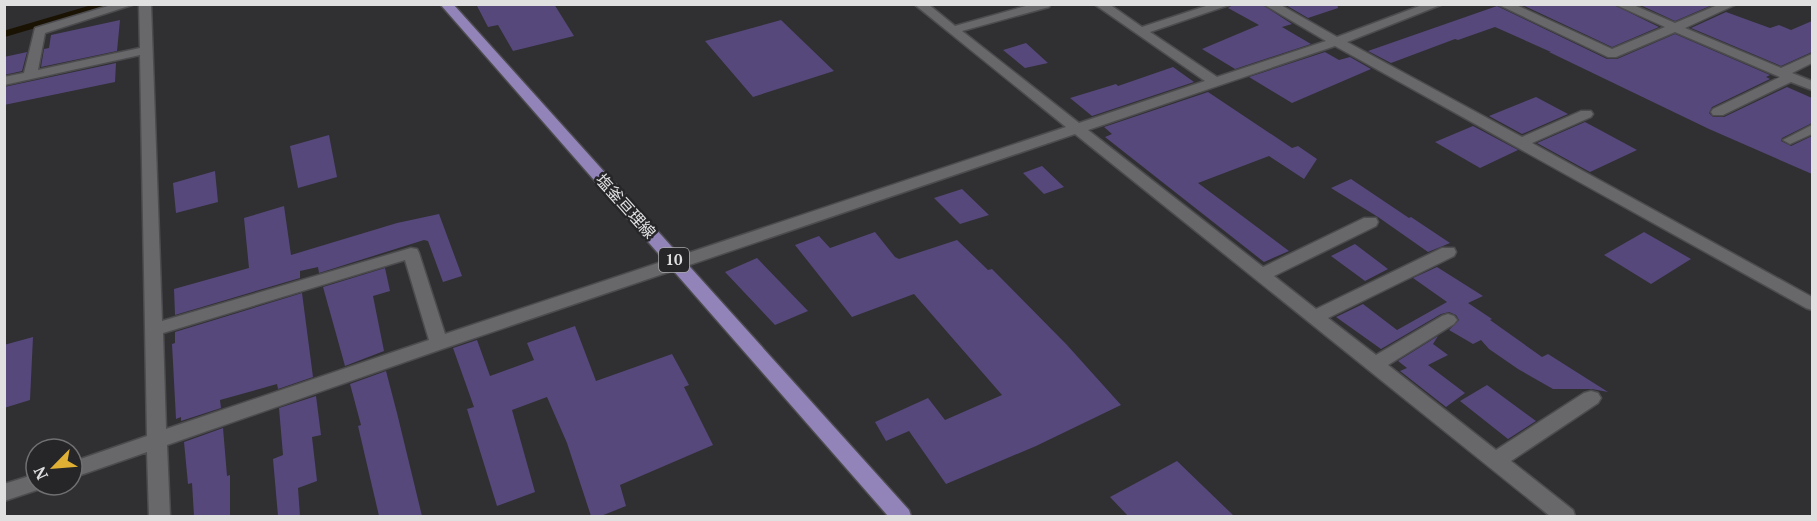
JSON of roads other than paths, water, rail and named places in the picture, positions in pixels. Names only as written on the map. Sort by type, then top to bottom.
[{"type":"main road","name":"塩釜亘理線","points":[[446,4],[901,516]]},
{"type":"street","points":[[30,75],[39,31],[129,4]]},
{"type":"street","points":[[145,4],[159,516]]},
{"type":"street","points":[[920,4],[1565,516]]},
{"type":"street","points":[[1100,4],[1215,82]]},
{"type":"street","points":[[1140,31],[1226,4]]},
{"type":"street","points":[[1269,4],[1812,304]]},
{"type":"street","points":[[84,466],[1337,41],[1437,4]]},
{"type":"street","points":[[1503,4],[1612,54],[1731,4]]},
{"type":"street","points":[[1620,4],[1812,86]]},
{"type":"street","points":[[953,30],[1045,5]]},
{"type":"street","points":[[4,81],[146,50]]},
{"type":"street","points":[[1718,112],[1812,58]]},
{"type":"street","points":[[1521,143],[1586,114]]},
{"type":"street","points":[[1790,140],[1812,129]]},
{"type":"street","points":[[1261,275],[1370,222]]},
{"type":"street","points":[[1314,317],[1448,252]]},
{"type":"street","points":[[155,330],[411,253],[439,344]]},
{"type":"street","points":[[1374,365],[1448,320]]},
{"type":"street","points":[[1495,461],[1591,398]]},
{"type":"street","points":[[4,493],[24,486]]},
{"type":"waterway","points":[[4,34],[106,4]]}]
